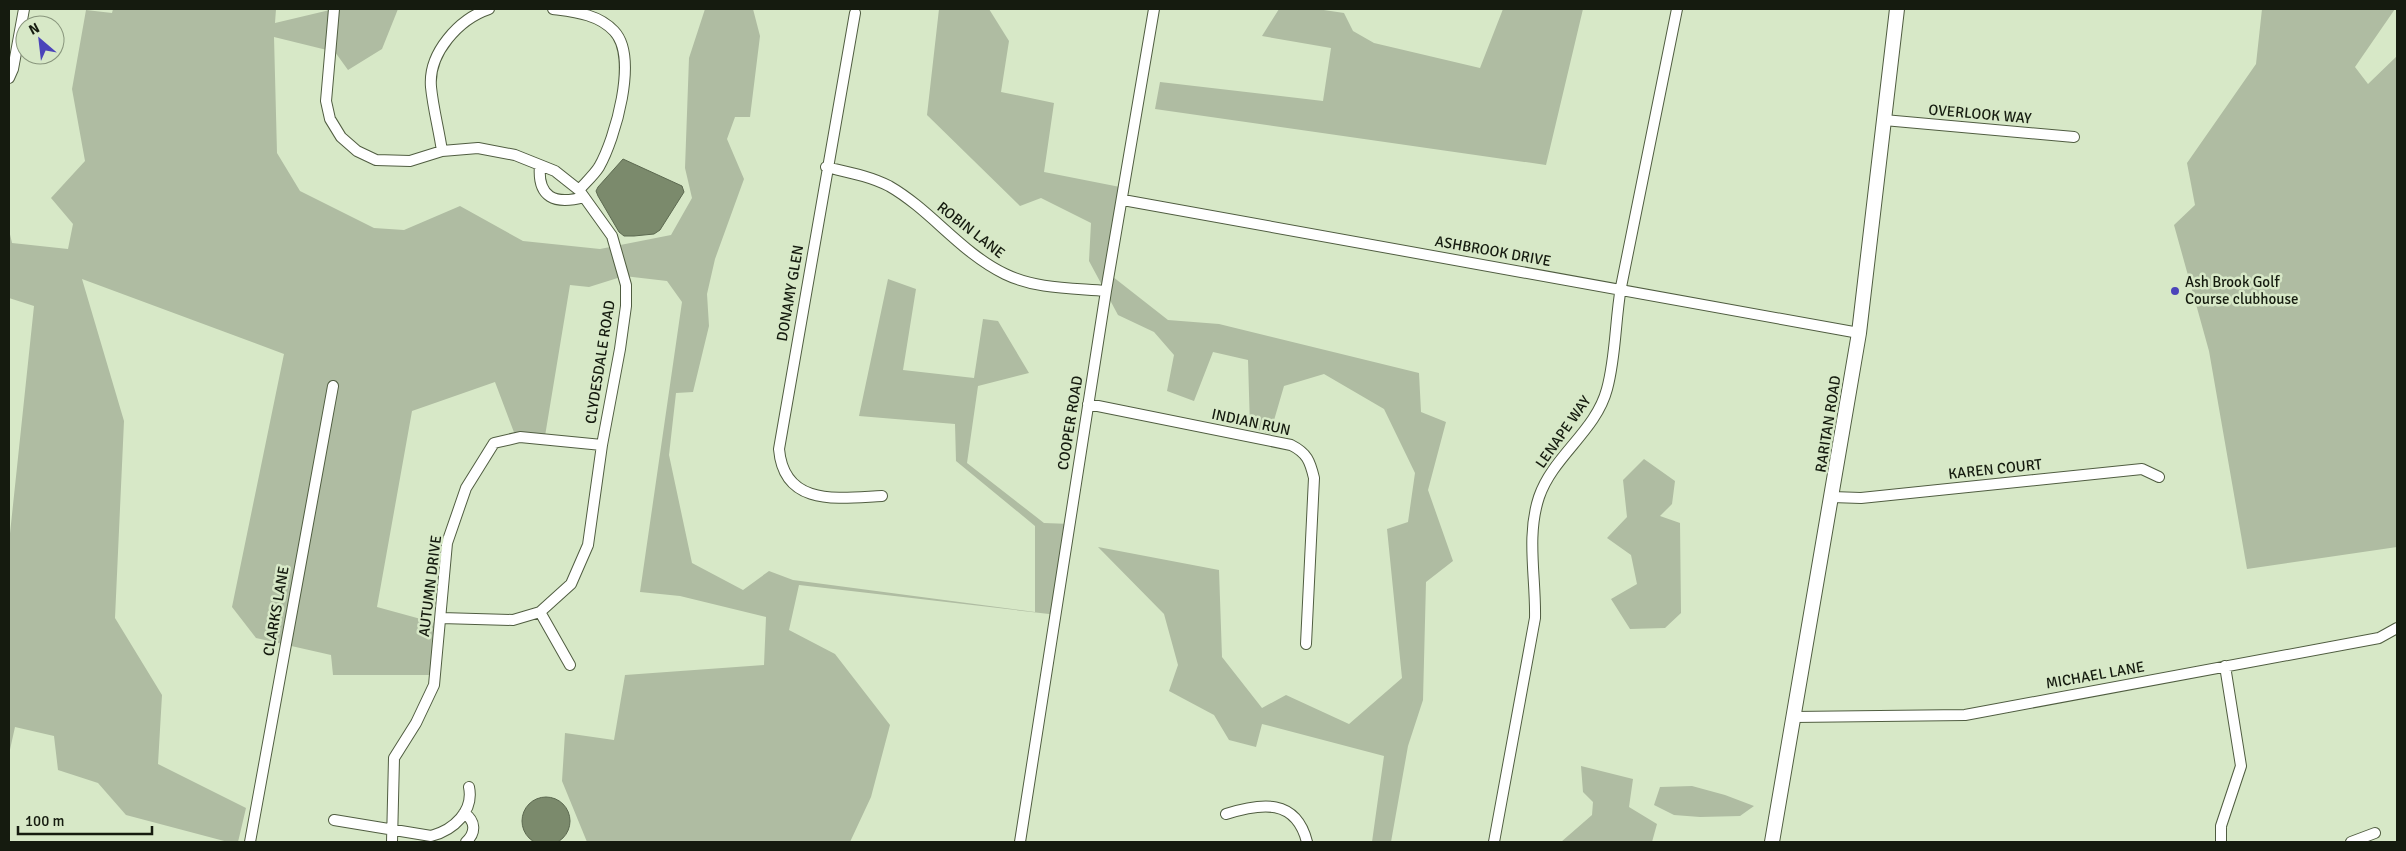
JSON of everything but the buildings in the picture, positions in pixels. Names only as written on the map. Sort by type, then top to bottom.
[{"type":"street","points":[[9,78],[13,69],[24,9]]},
{"type":"street","name":"CLYDESDALE ROAD","points":[[334,9],[326,101],[330,119],[341,137],[357,151],[376,160],[410,161],[442,151],[478,148],[515,154],[566,178],[582,194],[612,236],[626,285],[620,348],[602,445],[588,545],[570,584],[540,612],[514,620],[441,618]]},
{"type":"street","points":[[442,151],[430,85],[436,59],[449,38],[464,22],[489,9]]},
{"type":"street","points":[[540,165],[538,178],[542,189],[549,197],[560,201],[582,194],[598,168],[613,135],[623,90],[624,53],[619,39],[601,20],[581,13],[553,9]]},
{"type":"street","name":"COOPER ROAD","points":[[1020,842],[1106,291],[1154,9]]},
{"type":"street","name":"LENAPE WAY","points":[[1494,842],[1535,618],[1536,588],[1532,548],[1539,497],[1559,461],[1600,408],[1608,388],[1621,289],[1677,9]]},
{"type":"street","name":"RARITAN ROAD","points":[[1772,842],[1859,333],[1896,9]]},
{"type":"street","name":"DONAMY GLEN","points":[[855,13],[826,167],[780,438],[780,455],[787,475],[807,493],[823,498],[882,496]]},
{"type":"street","name":"OVERLOOK WAY","points":[[1884,120],[2074,137]]},
{"type":"street","name":"ROBIN LANE","points":[[826,167],[866,177],[888,185],[907,198],[983,262],[1004,274],[1029,284],[1106,291]]},
{"type":"street","name":"ASHBROOK DRIVE","points":[[1123,200],[1859,333]]},
{"type":"street","name":"CLARKS LANE","points":[[250,842],[333,386]]},
{"type":"street","name":"INDIAN RUN","points":[[1088,404],[1291,445],[1303,451],[1310,461],[1314,478],[1306,644]]},
{"type":"street","name":"AUTUMN DRIVE","points":[[392,842],[394,758],[416,723],[434,685],[447,542],[466,488],[494,443],[520,437],[602,445]]},
{"type":"street","name":"KAREN COURT","points":[[1832,497],[1861,498],[2142,469],[2159,477]]},
{"type":"street","points":[[540,612],[570,665]]},
{"type":"street","name":"MICHAEL LANE","points":[[1794,717],[1965,715],[2379,638],[2397,628]]},
{"type":"street","points":[[2221,842],[2221,826],[2240,766],[2225,666]]},
{"type":"street","points":[[334,820],[433,839],[453,826],[464,813],[471,795],[469,787]]},
{"type":"street","points":[[1226,814],[1257,805],[1276,807],[1293,816],[1307,842]]},
{"type":"street","points":[[464,813],[473,821],[474,827],[466,842]]},
{"type":"street","points":[[2351,842],[2375,833]]},
{"type":"shaded area","points":[[113,9],[276,9],[275,23],[334,9],[398,9],[382,49],[348,70],[335,52],[274,37],[277,153],[300,191],[374,228],[404,230],[460,206],[523,241],[600,249],[671,235],[692,198],[685,168],[689,58],[705,9],[753,9],[760,36],[750,117],[735,117],[727,139],[744,179],[715,259],[707,294],[709,326],[693,392],[676,393],[669,455],[692,563],[743,590],[769,571],[793,580],[1035,612],[1035,526],[956,461],[955,424],[859,416],[888,279],[916,289],[903,370],[974,378],[983,319],[998,321],[1029,373],[978,386],[967,463],[1044,523],[1071,524],[1058,615],[799,585],[789,630],[835,654],[890,725],[871,797],[850,842],[587,842],[562,781],[565,733],[614,740],[625,675],[764,665],[766,617],[680,596],[640,592],[682,302],[667,281],[624,276],[589,287],[570,285],[545,436],[515,435],[495,382],[412,411],[377,607],[439,624],[434,675],[333,675],[331,655],[256,638],[232,607],[284,354],[82,279],[124,421],[115,618],[162,695],[158,764],[246,808],[238,842],[228,842],[126,815],[98,783],[58,770],[54,736],[15,727],[9,754],[9,543],[34,306],[9,298],[9,230],[12,243],[68,249],[73,224],[51,198],[85,161],[72,89],[86,10],[112,13]]},
{"type":"shaded area","points":[[939,9],[989,9],[1009,41],[1001,92],[1054,103],[1044,172],[1125,188],[1108,273],[1168,320],[1219,324],[1419,373],[1421,412],[1446,422],[1428,490],[1453,561],[1426,582],[1423,700],[1408,746],[1391,842],[1372,842],[1384,756],[1262,724],[1256,747],[1229,740],[1214,715],[1169,691],[1178,665],[1164,614],[1098,547],[1219,570],[1222,657],[1262,708],[1286,695],[1349,724],[1402,678],[1387,529],[1408,522],[1415,473],[1384,409],[1324,374],[1284,386],[1270,434],[1250,427],[1248,360],[1213,352],[1194,401],[1167,391],[1174,355],[1154,332],[1118,315],[1089,261],[1091,223],[1041,198],[1020,206],[927,115]]},
{"type":"shaded area","points":[[1279,9],[1317,9],[1344,13],[1353,31],[1374,43],[1480,68],[1503,9],[1583,9],[1546,165],[1155,109],[1160,82],[1323,101],[1331,48],[1262,36]]},
{"type":"shaded area","points":[[2262,9],[2395,9],[2355,67],[2368,84],[2397,56],[2397,547],[2247,569],[2209,351],[2174,225],[2195,205],[2187,163],[2256,64]]},
{"type":"shaded area","points":[[623,159],[682,186],[684,192],[660,230],[654,234],[624,236],[619,232],[598,196],[596,191],[598,187]]},
{"type":"shaded area","points":[[1644,459],[1675,481],[1672,504],[1660,516],[1680,523],[1681,613],[1665,628],[1630,629],[1611,599],[1637,584],[1631,555],[1607,538],[1627,517],[1623,480]]},
{"type":"shaded area","points":[[1581,766],[1633,779],[1629,807],[1657,824],[1652,842],[1561,842],[1592,815],[1593,802],[1583,792]]},
{"type":"shaded area","points":[[1692,786],[1725,795],[1754,806],[1740,816],[1700,817],[1674,815],[1654,805],[1660,787]]},
{"type":"shaded area","points":[[541,797],[551,797],[563,804],[570,816],[570,826],[563,838],[551,845],[541,845],[533,841],[526,834],[522,826],[522,816],[526,808],[533,801]]},
{"type":"place","name":"Ash Brook Golf Course clubhouse","points":[[2175,291]]}]
